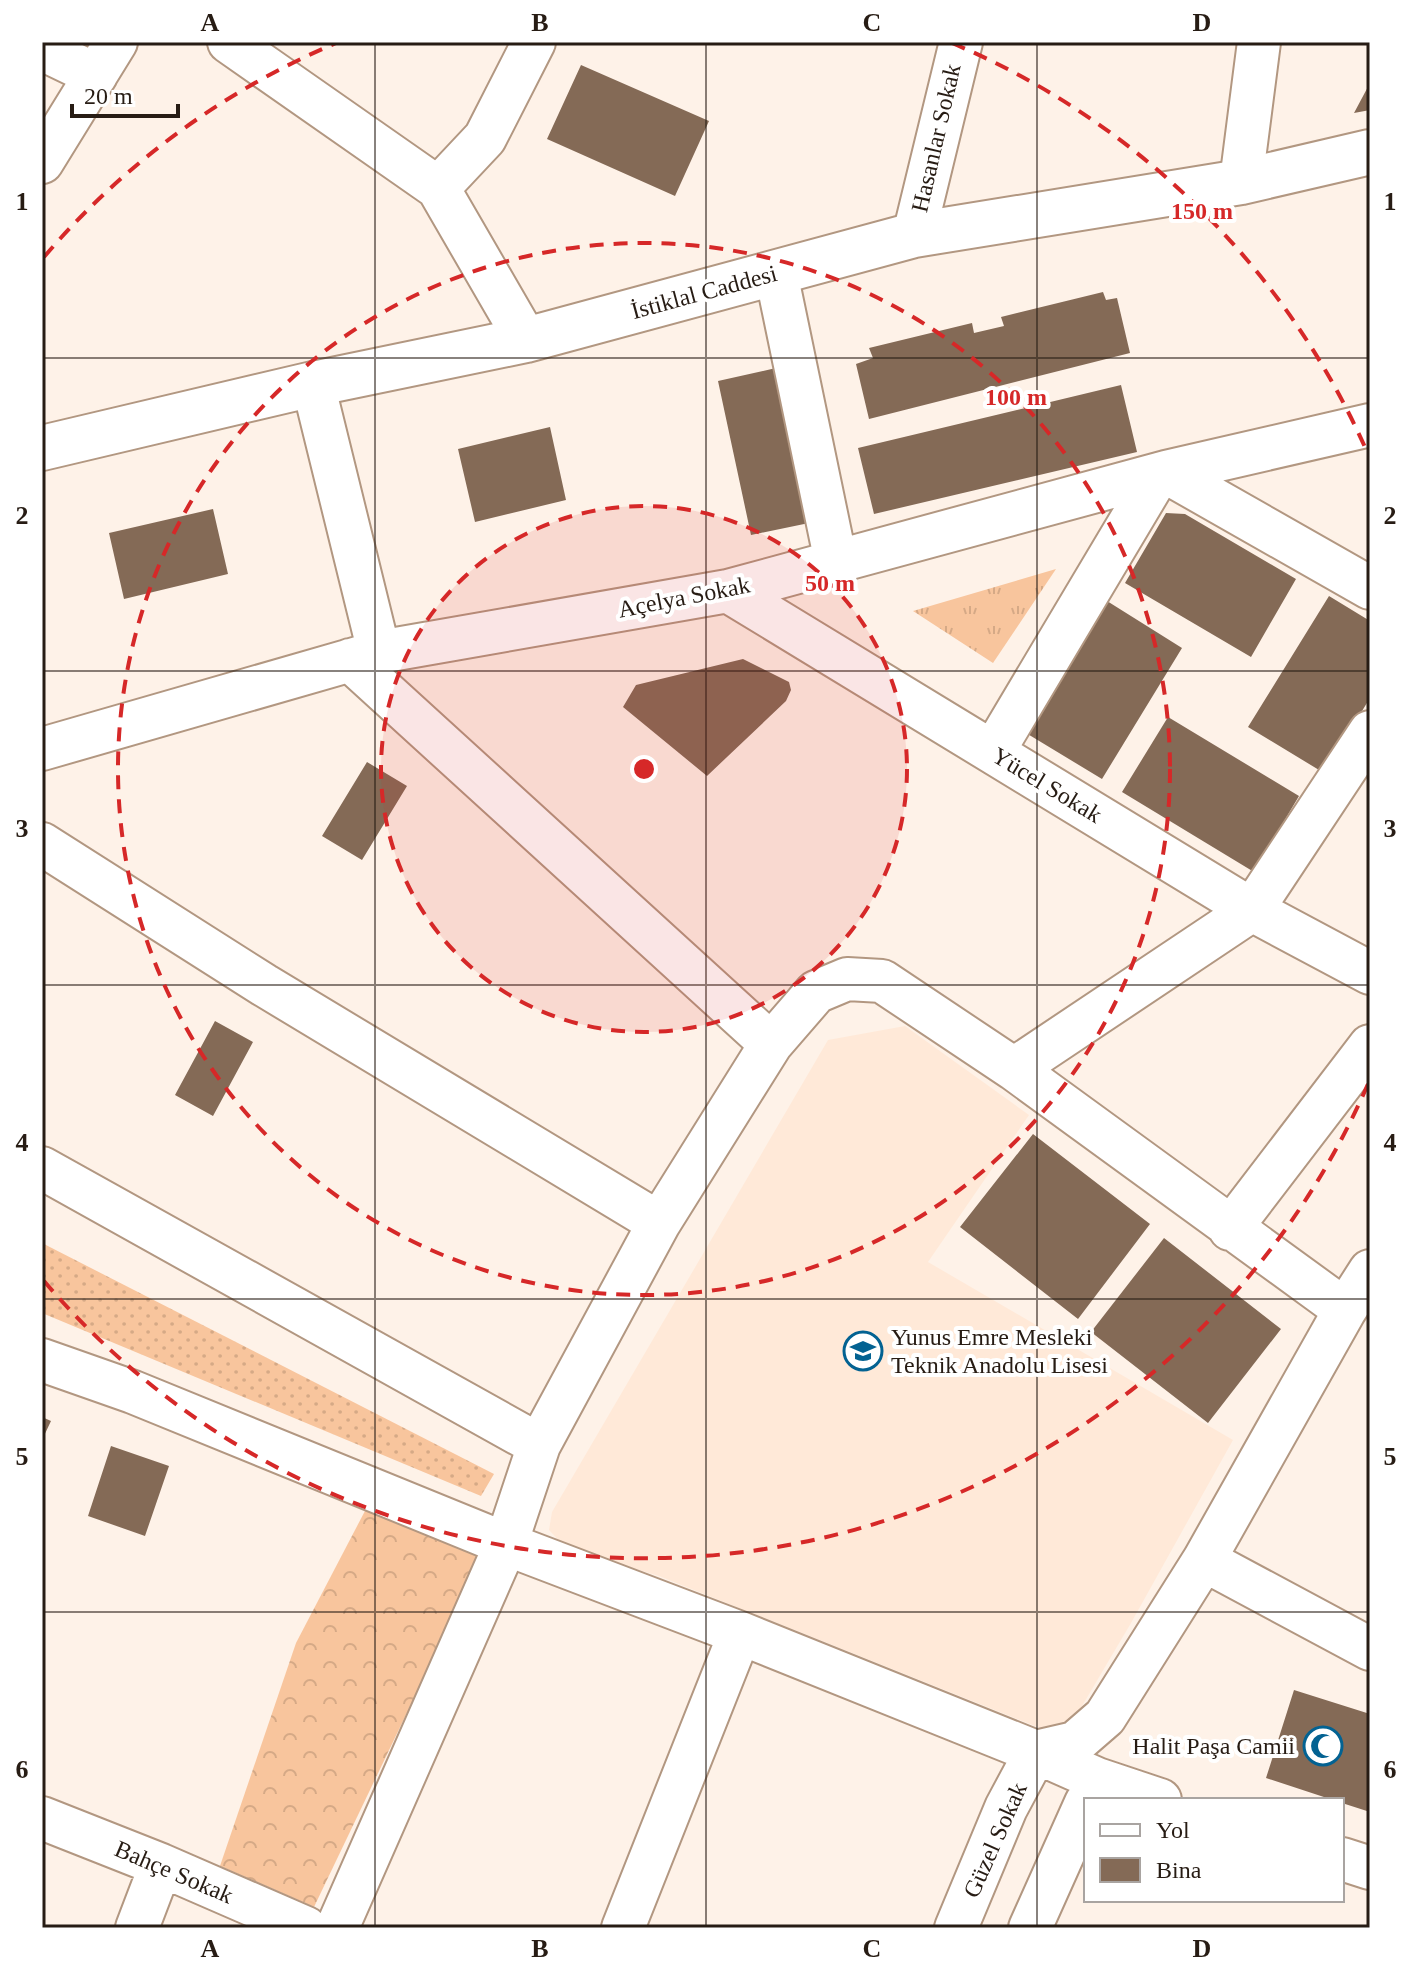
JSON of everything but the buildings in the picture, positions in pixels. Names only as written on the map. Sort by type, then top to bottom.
[{"type":"main road","name":"İstiklal Caddesi","points":[[42,448],[313,384],[526,340],[914,235],[1241,182],[1370,152]]},
{"type":"street","points":[[229,42],[438,188],[526,340]]},
{"type":"street","points":[[438,188],[485,138],[534,42]]},
{"type":"street","points":[[1241,182],[1259,42]]},
{"type":"street","name":"Hasanlar Sokak","points":[[914,235],[948,46]]},
{"type":"street","points":[[42,49],[106,59],[42,162]]},
{"type":"street","points":[[776,273],[836,562]]},
{"type":"street","points":[[313,384],[364,656],[771,1044]]},
{"type":"street","name":"Açelya Sokak","points":[[42,749],[364,656],[728,591],[1162,474],[1370,425]]},
{"type":"street","points":[[993,752],[1162,474],[1370,588]]},
{"type":"street","name":"Yücel Sokak","points":[[728,591],[1252,910],[1370,973]]},
{"type":"street","points":[[1014,1069],[1252,910],[1370,732]]},
{"type":"street","points":[[42,844],[264,985],[659,1223]]},
{"type":"street","points":[[337,1928],[506,1544],[539,1445],[659,1223],[771,1044],[816,992],[847,979],[882,981],[1014,1069],[1345,1310]]},
{"type":"street","points":[[1230,1229],[1370,1046]]},
{"type":"street","points":[[42,1168],[539,1445]]},
{"type":"street","points":[[1036,1752],[1075,1743],[1105,1717],[1204,1560],[1370,1271]]},
{"type":"street","points":[[42,1360],[133,1392],[506,1544],[740,1633],[1036,1752],[1090,1794],[1137,1798]]},
{"type":"street","points":[[1204,1560],[1370,1649]]},
{"type":"street","points":[[623,1928],[740,1633]]},
{"type":"street","name":"Güzel Sokak","points":[[956,1928],[1006,1808],[1036,1752]]},
{"type":"street","points":[[1030,1928],[1084,1807]]},
{"type":"street","name":"Bahçe Sokak","points":[[42,1818],[306,1928]]},
{"type":"street","points":[[1344,1860],[1370,1868]]},
{"type":"street","points":[[137,1928],[161,1865]]},
{"type":"shaded area","name":"Yunus Emre Mesleki Teknik Anadolu Lisesi","points":[[905,1026],[1029,1115],[928,1262],[1233,1440],[1072,1723],[1045,1730],[659,1576],[566,1548],[549,1530],[552,1512],[828,1040]]},
{"type":"green space","points":[[1056,569],[993,663],[913,611]]},
{"type":"green space","points":[[42,1243],[494,1474],[481,1496],[42,1313]]},
{"type":"green space","points":[[366,1509],[481,1558],[314,1907],[220,1866],[296,1643]]},
{"type":"place","name":"Yunus Emre Mesleki Teknik Anadolu Lisesi","points":[[863,1351]]},
{"type":"place","name":"Halit Paşa Camii","points":[[1323,1746]]}]
